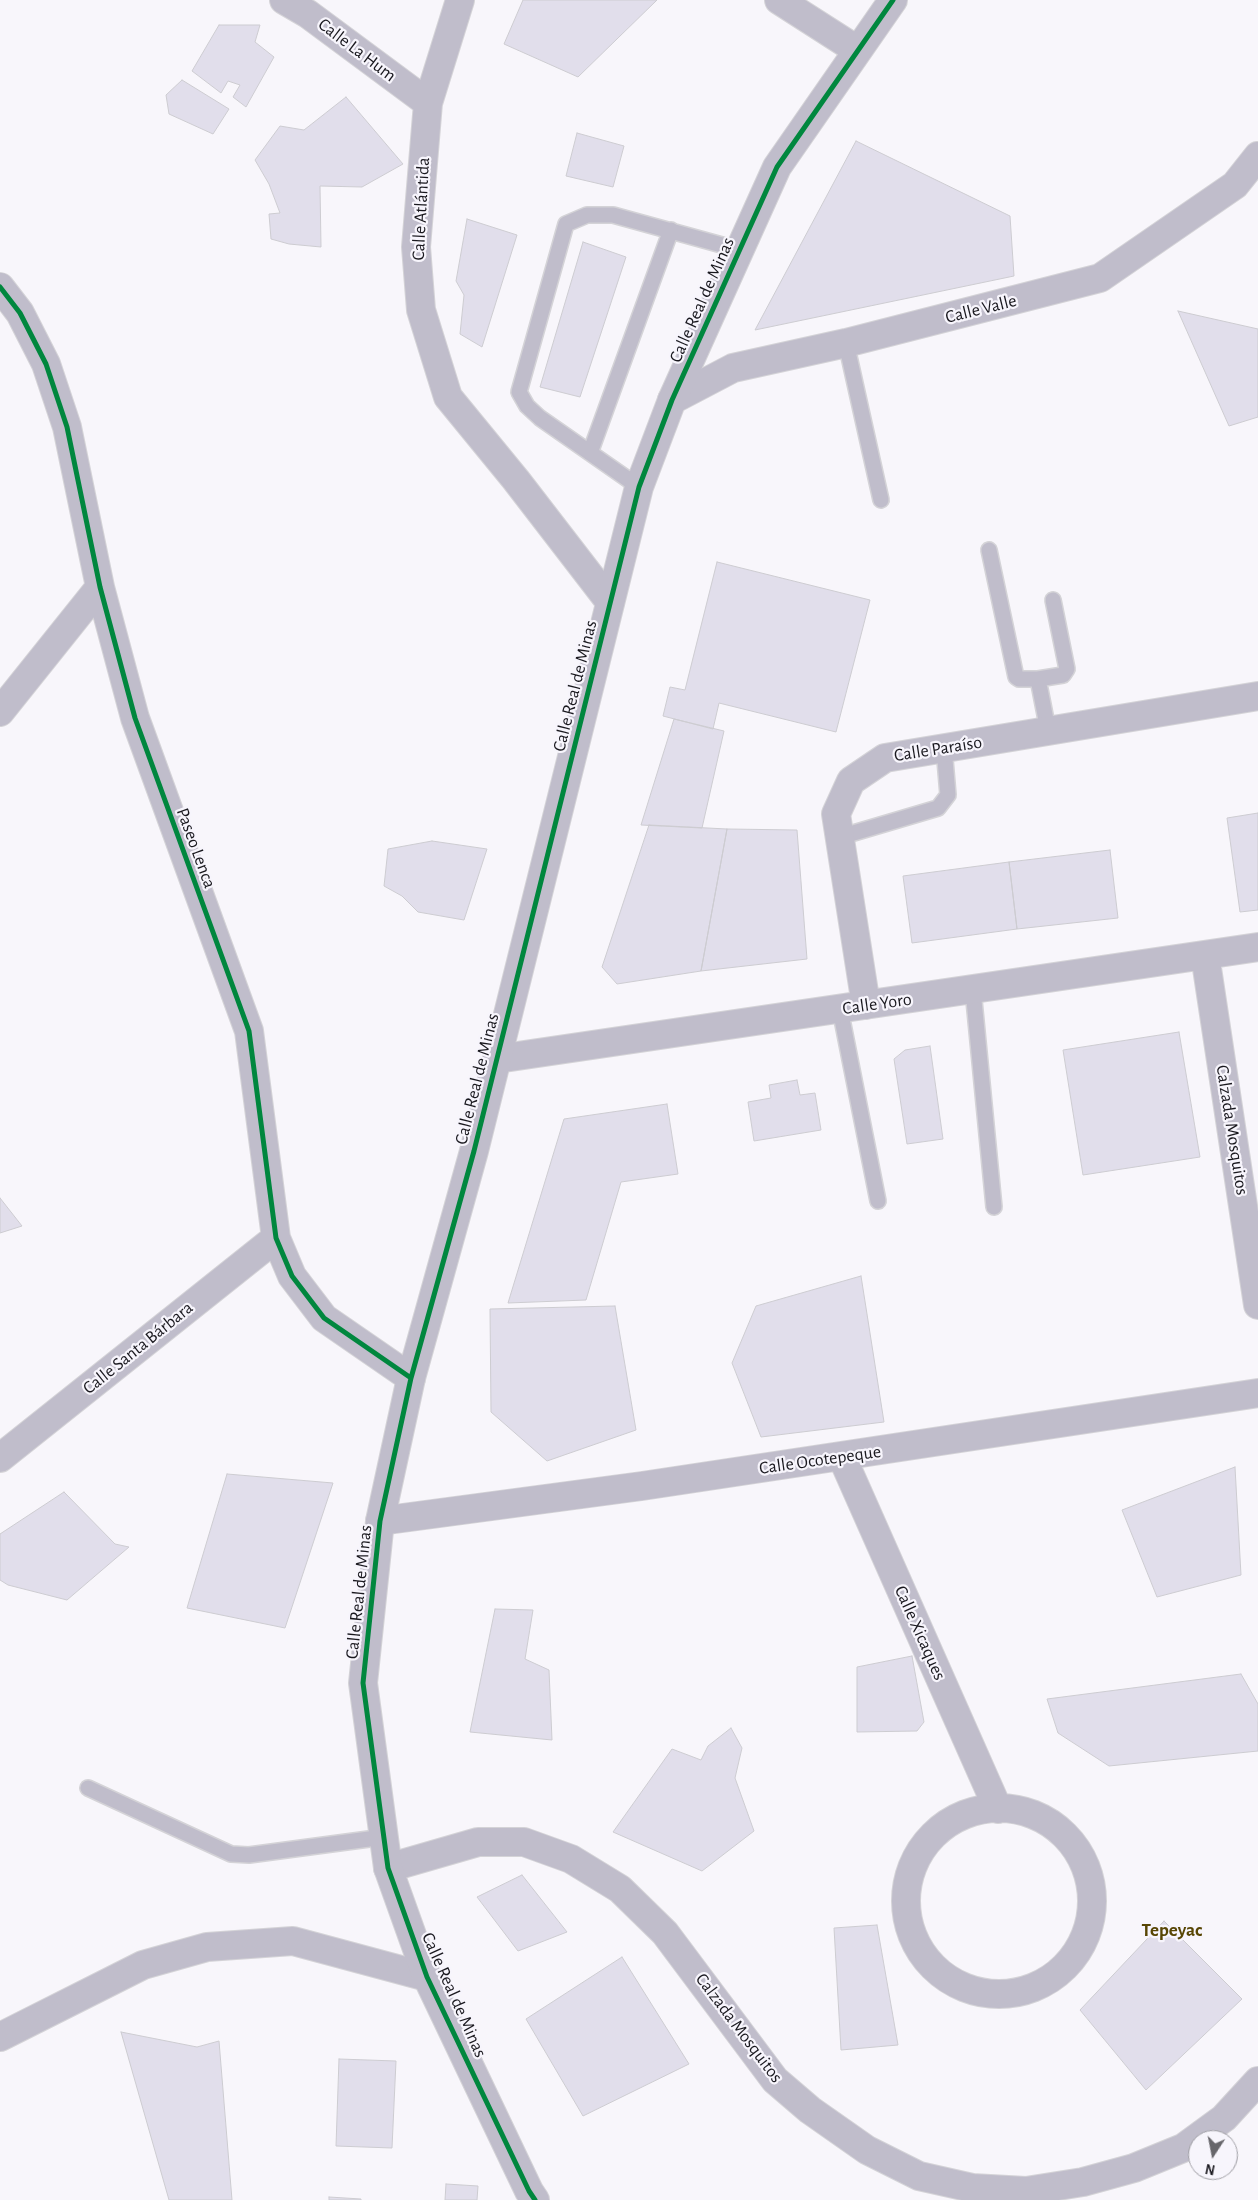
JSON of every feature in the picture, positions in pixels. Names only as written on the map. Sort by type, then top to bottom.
[{"type":"street","name":"Calle La Hum","points":[[284,0],[308,14],[428,103]]},
{"type":"street","name":"Calle Atlántida","points":[[460,0],[428,103],[416,247],[421,310],[448,398],[516,480],[610,602]]},
{"type":"street","points":[[779,0],[857,50]]},
{"type":"street","name":"Calle Real de Minas","points":[[535,2200],[528,2191],[427,1977],[388,1868],[363,1683],[380,1521],[411,1378],[474,1151],[639,487],[672,400],[777,167],[893,0]]},
{"type":"street","name":"Calle Valle","points":[[672,400],[733,368],[846,343],[1100,278],[1235,185],[1258,156]]},
{"type":"street","name":"Paseo Lenca","points":[[0,287],[20,313],[46,364],[67,427],[100,587],[135,718],[249,1031],[276,1238],[292,1276],[324,1318],[411,1378]]},
{"type":"street","points":[[0,712],[100,587]]},
{"type":"street","name":"Calle Paraíso","points":[[866,1005],[836,814],[851,781],[884,758],[1258,696]]},
{"type":"street","name":"Calle Yoro","points":[[496,1059],[1258,947]]},
{"type":"street","name":"Calzada Mosquitos","points":[[1205,955],[1258,1306]]},
{"type":"street","name":"Calle Santa Bárbara","points":[[0,1458],[276,1238]]},
{"type":"street","name":"Calle Ocotepeque","points":[[380,1521],[842,1457],[1258,1393]]},
{"type":"street","name":"Calle Xicaques","points":[[842,1457],[998,1809]]},
{"type":"street","points":[[1009,1808],[1038,1816],[1064,1833],[1082,1857],[1092,1886],[1092,1917],[1082,1945],[1063,1969],[1038,1986],[1008,1994],[977,1991],[948,1979],[926,1958],[910,1931],[905,1900],[910,1870],[926,1842],[949,1822],[978,1810],[998,1809],[1009,1808]]},
{"type":"street","name":"Calzada Mosquitos","points":[[388,1868],[478,1842],[524,1842],[571,1859],[620,1889],[665,1933],[774,2080],[810,2110],[867,2150],[919,2176],[972,2188],[1026,2191],[1083,2182],[1134,2168],[1183,2148],[1224,2118],[1258,2081]]},
{"type":"street","points":[[0,2038],[143,1965],[207,1947],[293,1942],[427,1977]]},
{"type":"lane","points":[[639,487],[540,418],[527,406],[519,392],[566,224],[587,215],[612,215],[740,250]]},
{"type":"lane","points":[[590,453],[671,230]]},
{"type":"lane","points":[[846,343],[881,500]]},
{"type":"lane","points":[[988,550],[1016,677],[1019,679],[1038,679],[1063,675],[1067,669],[1052,600]]},
{"type":"lane","points":[[1038,679],[1048,730]]},
{"type":"lane","points":[[840,837],[938,808],[948,795],[944,748]]},
{"type":"lane","points":[[973,990],[994,1207]]},
{"type":"lane","points":[[840,1009],[878,1201]]},
{"type":"lane","points":[[88,1788],[231,1854],[249,1855],[384,1837]]},
{"type":"building","points":[[523,0],[657,0],[578,77],[504,44]]},
{"type":"building","points":[[219,25],[260,25],[255,42],[274,57],[246,107],[233,97],[240,85],[228,81],[221,93],[192,71]]},
{"type":"building","points":[[182,80],[229,109],[213,134],[169,114],[166,95]]},
{"type":"building","points":[[346,97],[403,164],[362,187],[320,186],[321,247],[289,244],[271,239],[269,214],[280,213],[269,184],[255,160],[280,126],[304,130]]},
{"type":"building","points":[[577,133],[624,146],[613,187],[566,176]]},
{"type":"building","points":[[856,141],[1010,216],[1014,276],[755,330]]},
{"type":"building","points":[[467,219],[517,235],[482,347],[460,334],[464,295],[456,281]]},
{"type":"building","points":[[583,242],[626,257],[580,397],[540,387]]},
{"type":"building","points":[[1178,311],[1258,329],[1258,417],[1229,426]]},
{"type":"building","points":[[717,562],[870,600],[836,732],[719,703],[713,729],[663,716],[670,687],[685,690]]},
{"type":"building","points":[[674,719],[724,731],[702,828],[641,825]]},
{"type":"building","points":[[1258,813],[1258,910],[1240,912],[1227,818]]},
{"type":"building","points":[[649,825],[727,829],[701,971],[617,984],[602,967]]},
{"type":"building","points":[[727,829],[797,830],[807,959],[701,971]]},
{"type":"building","points":[[432,841],[487,849],[464,920],[418,912],[402,896],[384,886],[388,849]]},
{"type":"building","points":[[1110,850],[1118,918],[1017,929],[1009,862]]},
{"type":"building","points":[[1009,862],[1017,929],[912,943],[903,876]]},
{"type":"building","points":[[1179,1032],[1200,1157],[1083,1175],[1063,1050]]},
{"type":"building","points":[[930,1046],[943,1139],[907,1144],[894,1059],[905,1050]]},
{"type":"building","points":[[797,1080],[800,1095],[815,1093],[821,1130],[754,1141],[748,1102],[771,1098],[769,1085]]},
{"type":"building","points":[[667,1104],[678,1174],[621,1182],[586,1300],[508,1303],[564,1119]]},
{"type":"building","points":[[0,1198],[22,1226],[0,1233]]},
{"type":"building","points":[[861,1276],[884,1422],[761,1437],[732,1363],[756,1306]]},
{"type":"building","points":[[615,1306],[636,1430],[547,1461],[491,1412],[490,1309]]},
{"type":"building","points":[[1235,1467],[1241,1575],[1157,1597],[1122,1510]]},
{"type":"building","points":[[227,1474],[333,1483],[285,1628],[187,1608]]},
{"type":"building","points":[[64,1492],[115,1544],[129,1547],[67,1600],[8,1585],[0,1580],[0,1534]]},
{"type":"building","points":[[495,1609],[533,1610],[525,1659],[549,1670],[552,1740],[470,1732]]},
{"type":"building","points":[[912,1656],[924,1722],[917,1731],[857,1732],[857,1667]]},
{"type":"building","points":[[1241,1674],[1258,1704],[1258,1751],[1109,1766],[1058,1733],[1047,1699]]},
{"type":"building","points":[[731,1728],[742,1748],[735,1778],[754,1831],[702,1871],[613,1832],[672,1749],[701,1760],[708,1746]]},
{"type":"building","points":[[522,1875],[567,1932],[518,1951],[477,1897]]},
{"type":"building","points":[[1164,1921],[1242,1999],[1146,2090],[1080,2010]]},
{"type":"building","points":[[877,1925],[898,2045],[841,2050],[834,1928]]},
{"type":"building","points":[[622,1957],[689,2064],[583,2116],[526,2019]]},
{"type":"building","points":[[121,2032],[197,2047],[219,2041],[232,2200],[169,2200]]},
{"type":"building","points":[[339,2059],[396,2061],[392,2148],[336,2146]]},
{"type":"building","points":[[446,2184],[478,2186],[477,2200],[445,2200]]},
{"type":"building","points":[[329,2197],[361,2199],[361,2200],[329,2200]]},
{"type":"cycle path","points":[[535,2200],[427,1977],[388,1868],[363,1683],[380,1521],[411,1378],[474,1151],[639,487],[672,400],[777,167],[893,0]]},
{"type":"cycle path","points":[[0,287],[20,313],[46,364],[67,427],[100,587],[135,718],[249,1031],[276,1238],[292,1276],[324,1318],[411,1378]]},
{"type":"district","name":"Tepeyac","points":[[1172,1930]]}]
